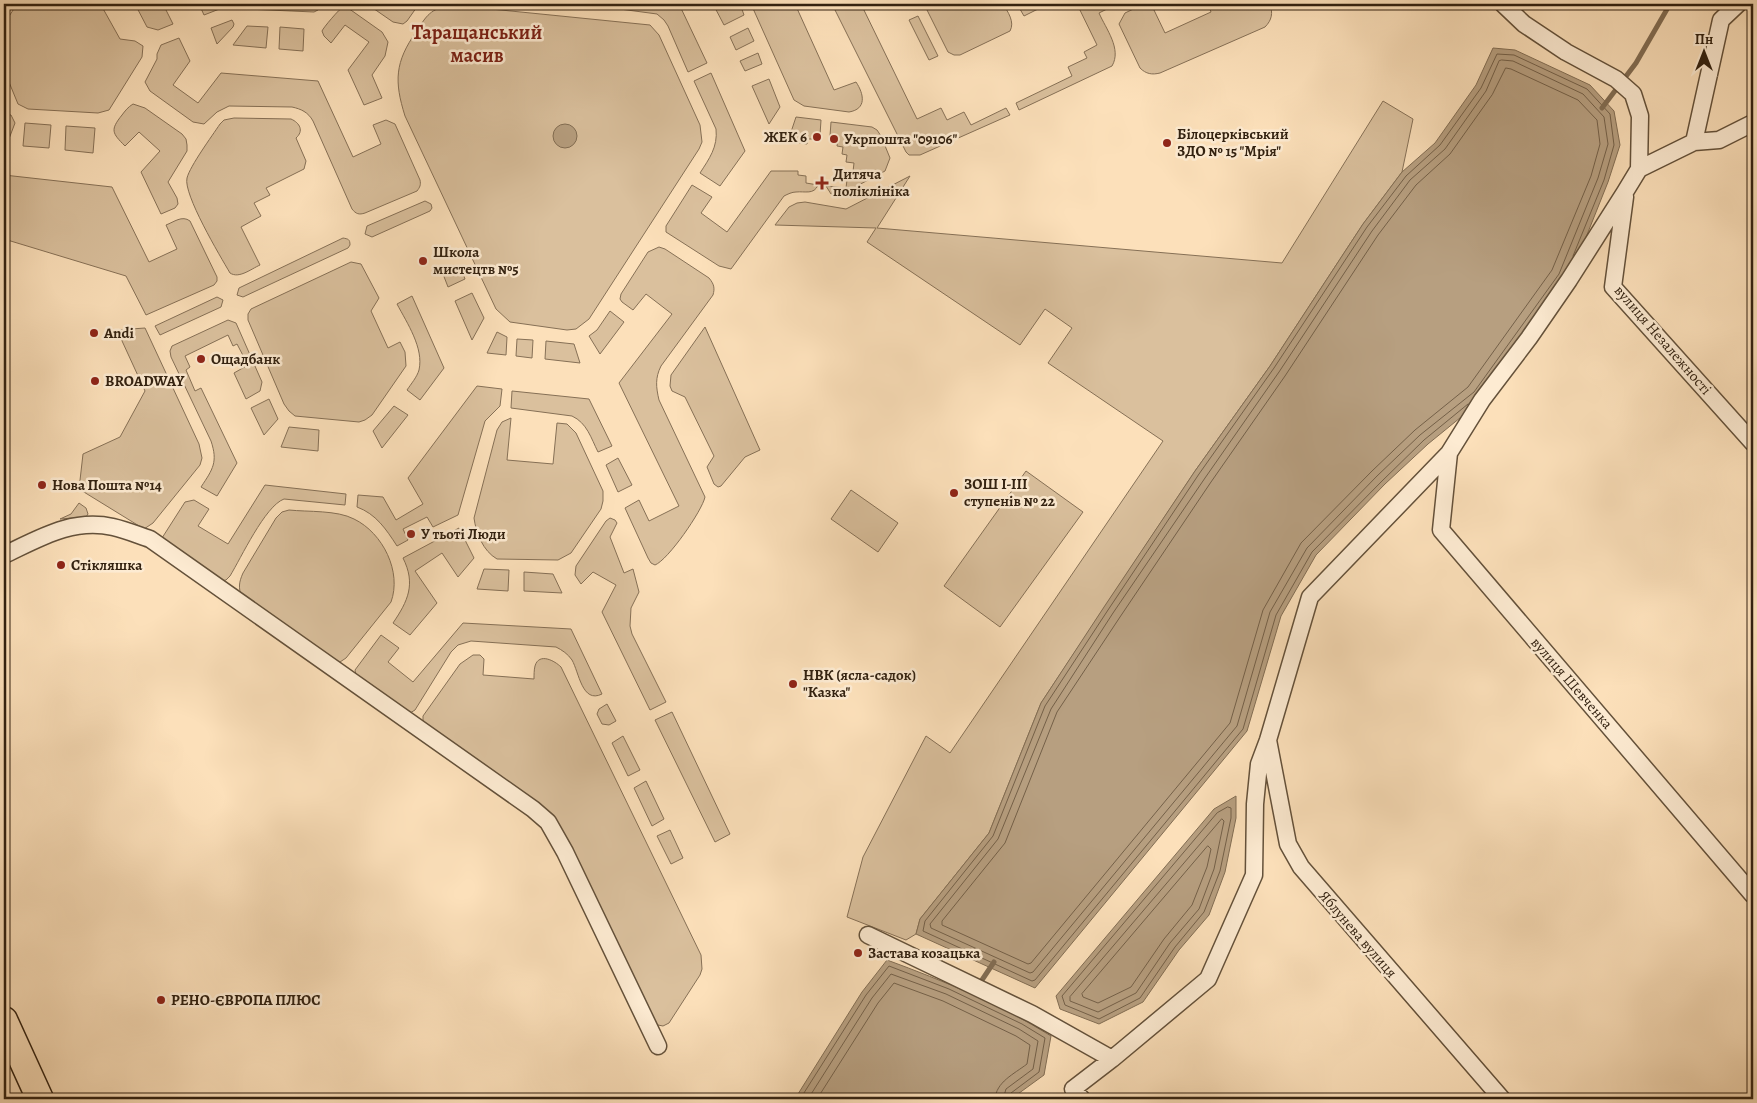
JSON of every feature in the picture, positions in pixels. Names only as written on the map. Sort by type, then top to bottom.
[{"type":"main road","points":[[7,1035],[40,1099]]},
{"type":"street","points":[[1082,1099],[1073,1089],[1208,979],[1254,875],[1255,804],[1259,764],[1268,740],[1310,597],[1449,454],[1482,400],[1529,338],[1625,192],[1638,169],[1640,116],[1633,94],[1616,79],[1566,52],[1524,24],[1503,4]]},
{"type":"street","points":[[1694,142],[1721,20],[1738,4]]},
{"type":"street","points":[[1638,169],[1694,142],[1719,140],[1753,123]]},
{"type":"street","name":"вулиця Незалежності","points":[[1625,192],[1613,286],[1753,443]]},
{"type":"street","name":"вулиця Шевченка","points":[[1449,454],[1441,530],[1753,895]]},
{"type":"street","points":[[4,555],[58,530],[84,524],[114,527],[150,539],[534,809],[548,822],[565,852],[658,1046]]},
{"type":"street","name":"Яблунева вулиця","points":[[1268,740],[1288,844],[1301,867],[1502,1099]]},
{"type":"street","points":[[868,935],[1032,1014],[1112,1059]]},
{"type":"shaded area","points":[[17,4],[103,4],[101,5],[120,39],[135,41],[143,46],[142,57],[109,110],[98,113],[28,109],[18,104],[4,70],[4,24]]},
{"type":"shaded area","points":[[135,4],[163,4],[173,24],[158,30],[147,27]]},
{"type":"shaded area","points":[[199,4],[219,4],[222,8],[204,15]]},
{"type":"shaded area","points":[[239,4],[323,4],[314,12],[246,9]]},
{"type":"shaded area","points":[[367,4],[419,4],[403,24],[393,22]]},
{"type":"shaded area","points":[[590,4],[679,4],[707,63],[688,72],[668,26],[657,14]]},
{"type":"shaded area","points":[[713,4],[740,4],[744,15],[724,25]]},
{"type":"shaded area","points":[[751,4],[795,4],[834,90],[856,82],[862,96],[859,108],[849,112],[804,106],[794,100]]},
{"type":"shaded area","points":[[832,4],[861,4],[917,119],[941,108],[947,120],[964,112],[971,125],[1006,108],[1010,115],[920,155],[909,155]]},
{"type":"shaded area","points":[[924,4],[1003,4],[1010,17],[1011,28],[1010,31],[960,55],[954,55],[948,52]]},
{"type":"shaded area","points":[[1017,4],[1035,4],[1038,9],[1024,16]]},
{"type":"shaded area","points":[[1077,4],[1117,4],[1099,13],[1114,46],[1115,59],[1112,66],[1019,110],[1016,103],[1072,76],[1068,67],[1087,58],[1084,52],[1097,45]]},
{"type":"shaded area","points":[[1144,4],[1161,4],[1153,8],[1165,33],[1211,12],[1208,4],[1270,4],[1272,13],[1265,27],[1160,73],[1152,74],[1140,68],[1119,24],[1125,13]]},
{"type":"shaded area","points":[[451,5],[650,25],[659,35],[700,125],[702,142],[699,149],[589,319],[576,329],[567,330],[510,322],[496,309],[405,116],[398,82],[398,72],[404,53],[426,17],[438,9]]},
{"type":"shaded area","points":[[343,7],[348,8],[382,32],[388,42],[385,56],[372,75],[382,98],[364,105],[348,70],[369,42],[345,25],[331,43],[322,31]]},
{"type":"shaded area","points":[[918,16],[938,56],[929,60],[909,20]]},
{"type":"shaded area","points":[[232,20],[233,27],[217,44],[211,28]]},
{"type":"shaded area","points":[[247,26],[268,27],[266,48],[233,45]]},
{"type":"shaded area","points":[[280,27],[304,29],[303,51],[279,49]]},
{"type":"shaded area","points":[[748,28],[754,41],[736,50],[730,37]]},
{"type":"shaded area","points":[[179,38],[190,61],[173,85],[198,103],[221,73],[318,81],[353,157],[381,144],[373,125],[386,120],[395,124],[420,180],[419,188],[417,191],[365,213],[356,213],[352,209],[313,121],[307,113],[292,107],[229,106],[217,112],[204,124],[193,122],[150,91],[145,82],[157,59],[161,45]]},
{"type":"shaded area","points":[[758,53],[762,64],[745,71],[740,61]]},
{"type":"shaded area","points":[[711,73],[745,151],[720,186],[700,173],[710,158],[716,142],[716,129],[694,81]]},
{"type":"shaded area","points":[[769,79],[780,107],[769,124],[752,86]]},
{"type":"shaded area","points":[[1383,101],[1413,119],[1402,172],[1363,224],[1270,366],[1195,471],[1041,703],[989,833],[920,919],[916,934],[906,940],[847,917],[863,857],[926,736],[950,753],[1163,441],[1048,363],[1072,328],[1045,309],[1020,345],[867,242],[876,228],[775,225],[789,207],[797,203],[805,202],[846,209],[910,176],[877,228],[1282,263]]},
{"type":"shaded area","points":[[133,104],[145,108],[182,134],[186,139],[187,151],[168,182],[177,198],[178,204],[175,208],[161,214],[141,172],[160,151],[139,132],[125,146],[117,138],[114,131],[118,120]]},
{"type":"shaded area","points":[[5,114],[11,115],[15,123],[7,144],[4,137]]},
{"type":"shaded area","points":[[796,117],[821,120],[820,135],[815,134],[814,139],[808,139],[807,144],[788,141]]},
{"type":"shaded area","points":[[234,118],[291,119],[300,127],[300,133],[296,138],[306,161],[304,169],[266,188],[270,195],[254,203],[261,216],[241,227],[260,265],[237,275],[230,273],[218,253],[196,211],[187,186],[189,173],[220,124],[224,120]]},
{"type":"shaded area","points":[[831,122],[872,127],[877,130],[890,158],[885,171],[840,195],[831,194],[826,186],[846,188],[847,180],[852,180],[854,163],[846,162],[847,155],[842,154],[843,147],[837,146],[838,137],[830,136]]},
{"type":"shaded area","points":[[25,123],[51,125],[49,148],[23,146]]},
{"type":"shaded area","points":[[66,126],[95,128],[93,153],[65,150]]},
{"type":"shaded area","points":[[771,171],[798,171],[798,175],[806,176],[806,183],[818,185],[809,192],[794,192],[784,196],[731,269],[719,266],[666,232],[666,226],[692,185],[712,197],[701,213],[727,232]]},
{"type":"shaded area","points":[[4,175],[112,187],[149,262],[177,249],[166,225],[178,220],[187,219],[190,221],[217,277],[217,281],[214,285],[146,315],[126,276],[4,239]]},
{"type":"shaded area","points":[[425,201],[431,204],[432,208],[430,211],[372,237],[365,234],[367,226]]},
{"type":"shaded area","points":[[343,238],[349,240],[350,245],[348,248],[243,297],[237,295],[239,288]]},
{"type":"shaded area","points":[[659,247],[709,278],[714,290],[713,295],[661,366],[657,379],[659,400],[705,497],[698,513],[684,534],[668,554],[655,565],[648,558],[625,508],[639,500],[649,521],[679,506],[619,383],[672,314],[646,294],[633,310],[620,299],[621,294],[648,252]]},
{"type":"shaded area","points":[[351,262],[361,264],[379,298],[371,311],[388,348],[400,342],[405,352],[406,366],[372,415],[365,420],[359,422],[295,416],[284,404],[248,320],[248,314],[251,309]]},
{"type":"shaded area","points":[[460,266],[465,279],[448,287],[443,274]]},
{"type":"shaded area","points":[[472,293],[484,318],[472,340],[455,301]]},
{"type":"shaded area","points":[[412,296],[444,368],[420,400],[407,390],[419,370],[419,353],[410,327],[397,304]]},
{"type":"shaded area","points":[[217,297],[223,300],[221,307],[160,335],[155,326]]},
{"type":"shaded area","points":[[610,311],[624,322],[600,354],[589,336],[597,330]]},
{"type":"shaded area","points":[[228,320],[236,323],[262,382],[260,391],[246,399],[234,373],[248,365],[237,344],[233,346],[228,335],[185,356],[190,367],[186,370],[195,391],[201,388],[237,463],[217,496],[201,487],[213,465],[213,448],[171,357],[170,351],[172,346]]},
{"type":"shaded area","points":[[705,327],[760,450],[745,457],[721,486],[718,487],[714,484],[707,467],[714,456],[685,397],[672,391],[670,386],[671,375]]},
{"type":"shaded area","points":[[145,328],[199,444],[202,458],[200,465],[153,523],[144,529],[79,489],[83,454],[120,437],[145,391],[117,330]]},
{"type":"shaded area","points":[[497,332],[507,337],[506,355],[487,353]]},
{"type":"shaded area","points":[[517,339],[533,340],[532,358],[516,356]]},
{"type":"shaded area","points":[[546,341],[574,344],[580,363],[545,359]]},
{"type":"shaded area","points":[[477,386],[502,389],[500,406],[485,421],[458,515],[433,527],[427,517],[403,529],[408,540],[397,546],[385,528],[375,518],[357,507],[358,495],[383,497],[396,520],[423,504],[408,478]]},
{"type":"shaded area","points":[[512,391],[589,399],[612,446],[598,452],[585,427],[572,416],[511,408]]},
{"type":"shaded area","points":[[269,399],[278,419],[264,435],[251,408]]},
{"type":"shaded area","points":[[394,406],[408,415],[382,448],[373,431]]},
{"type":"shaded area","points":[[511,418],[507,460],[553,464],[557,423],[567,424],[576,433],[603,491],[601,509],[571,553],[558,560],[497,559],[484,546],[476,530],[474,518],[497,430],[502,422]]},
{"type":"shaded area","points":[[289,427],[319,430],[318,451],[281,447]]},
{"type":"shaded area","points":[[618,458],[632,485],[618,492],[606,465]]},
{"type":"shaded area","points":[[1026,471],[1083,512],[1000,627],[944,586]]},
{"type":"shaded area","points":[[265,485],[346,494],[345,505],[284,499],[269,511],[254,533],[230,576],[226,580],[221,581],[162,538],[185,502],[194,500],[209,509],[198,526],[228,544]]},
{"type":"shaded area","points":[[851,490],[898,523],[878,552],[831,519]]},
{"type":"shaded area","points":[[79,503],[86,508],[88,514],[86,517],[60,519],[71,514]]},
{"type":"shaded area","points":[[289,510],[339,514],[354,519],[374,534],[388,554],[394,578],[391,602],[346,658],[340,662],[335,662],[242,597],[240,585],[243,573],[276,518],[282,512]]},
{"type":"shaded area","points":[[610,518],[617,523],[610,537],[624,573],[633,569],[639,592],[631,608],[630,626],[632,634],[666,702],[650,710],[602,612],[616,585],[593,572],[581,584],[575,575],[576,566],[606,521]]},
{"type":"shaded area","points":[[459,528],[474,558],[458,577],[442,553],[415,571],[437,603],[410,635],[393,623],[403,607],[410,584],[407,567],[403,558]]},
{"type":"shaded area","points":[[484,569],[509,570],[508,591],[477,589]]},
{"type":"shaded area","points":[[524,572],[553,574],[562,593],[524,591]]},
{"type":"shaded area","points":[[463,623],[571,629],[602,694],[595,696],[590,695],[586,691],[572,660],[565,652],[556,647],[471,641],[458,645],[451,652],[415,710],[410,713],[356,675],[355,670],[381,635],[399,648],[388,662],[413,682]]},
{"type":"shaded area","points":[[473,655],[480,655],[484,659],[483,675],[534,679],[535,666],[540,659],[551,660],[561,667],[701,955],[702,969],[700,975],[669,1023],[663,1026],[653,1024],[564,833],[558,825],[423,723],[423,716],[460,664]]},
{"type":"shaded area","points":[[607,704],[616,721],[609,725],[602,724],[597,714],[599,709]]},
{"type":"shaded area","points":[[672,712],[730,834],[715,842],[655,720]]},
{"type":"shaded area","points":[[623,736],[640,770],[628,776],[612,743]]},
{"type":"shaded area","points":[[646,781],[664,819],[652,826],[634,788]]},
{"type":"shaded area","points":[[670,830],[683,858],[671,864],[657,836]]},
{"type":"water","points":[[1493,48],[1515,50],[1590,85],[1614,111],[1620,145],[1608,182],[1569,280],[1482,400],[1428,444],[1385,484],[1316,555],[1281,616],[1247,731],[1035,988],[916,934],[920,919],[989,833],[1041,703],[1195,471],[1270,366],[1363,224],[1402,172],[1435,143],[1476,85]]},
{"type":"water","points":[[565,124],[570,125],[576,131],[576,141],[570,147],[565,148],[560,147],[554,141],[553,136],[554,131],[560,125]]},
{"type":"water","points":[[1236,796],[1236,818],[1225,872],[1209,915],[1179,950],[1143,1002],[1099,1024],[1060,1009],[1056,996],[1214,809]]},
{"type":"water","points":[[887,960],[971,994],[1032,1024],[1051,1036],[1044,1075],[1011,1099],[788,1099],[798,1094],[862,992]]},
{"type":"waterway","points":[[1602,108],[1636,63],[1670,4]]},
{"type":"waterway","points":[[978,986],[994,962]]},
{"type":"place","name":"ЖЕК 6","points":[[817,137]]},
{"type":"place","name":"Укрпошта \"09106\"","points":[[834,139]]},
{"type":"place","name":"Білоцерківський ЗДО № 15 \"Мрія\"","points":[[1167,143]]},
{"type":"place","name":"Дитяча поліклініка","points":[[822,183]]},
{"type":"place","name":"Школа мистецтв №5","points":[[423,261]]},
{"type":"place","name":"Andi","points":[[94,333]]},
{"type":"place","name":"Ощадбанк","points":[[201,359]]},
{"type":"place","name":"BROADWAY","points":[[95,381]]},
{"type":"place","name":"Нова Пошта №14","points":[[42,485]]},
{"type":"place","name":"ЗОШ І-ІІІ ступенів № 22","points":[[954,493]]},
{"type":"place","name":"У тьоті Люди","points":[[411,534]]},
{"type":"place","name":"Стікляшка","points":[[61,565]]},
{"type":"place","name":"НВК (ясла-садок) \"Казка\"","points":[[793,684]]},
{"type":"place","name":"Застава козацька","points":[[858,953]]},
{"type":"place","name":"РЕНО-ЄВРОПА ПЛЮС","points":[[161,1000]]},
{"type":"district","name":"Таращанський масив","points":[[477,44]]}]
